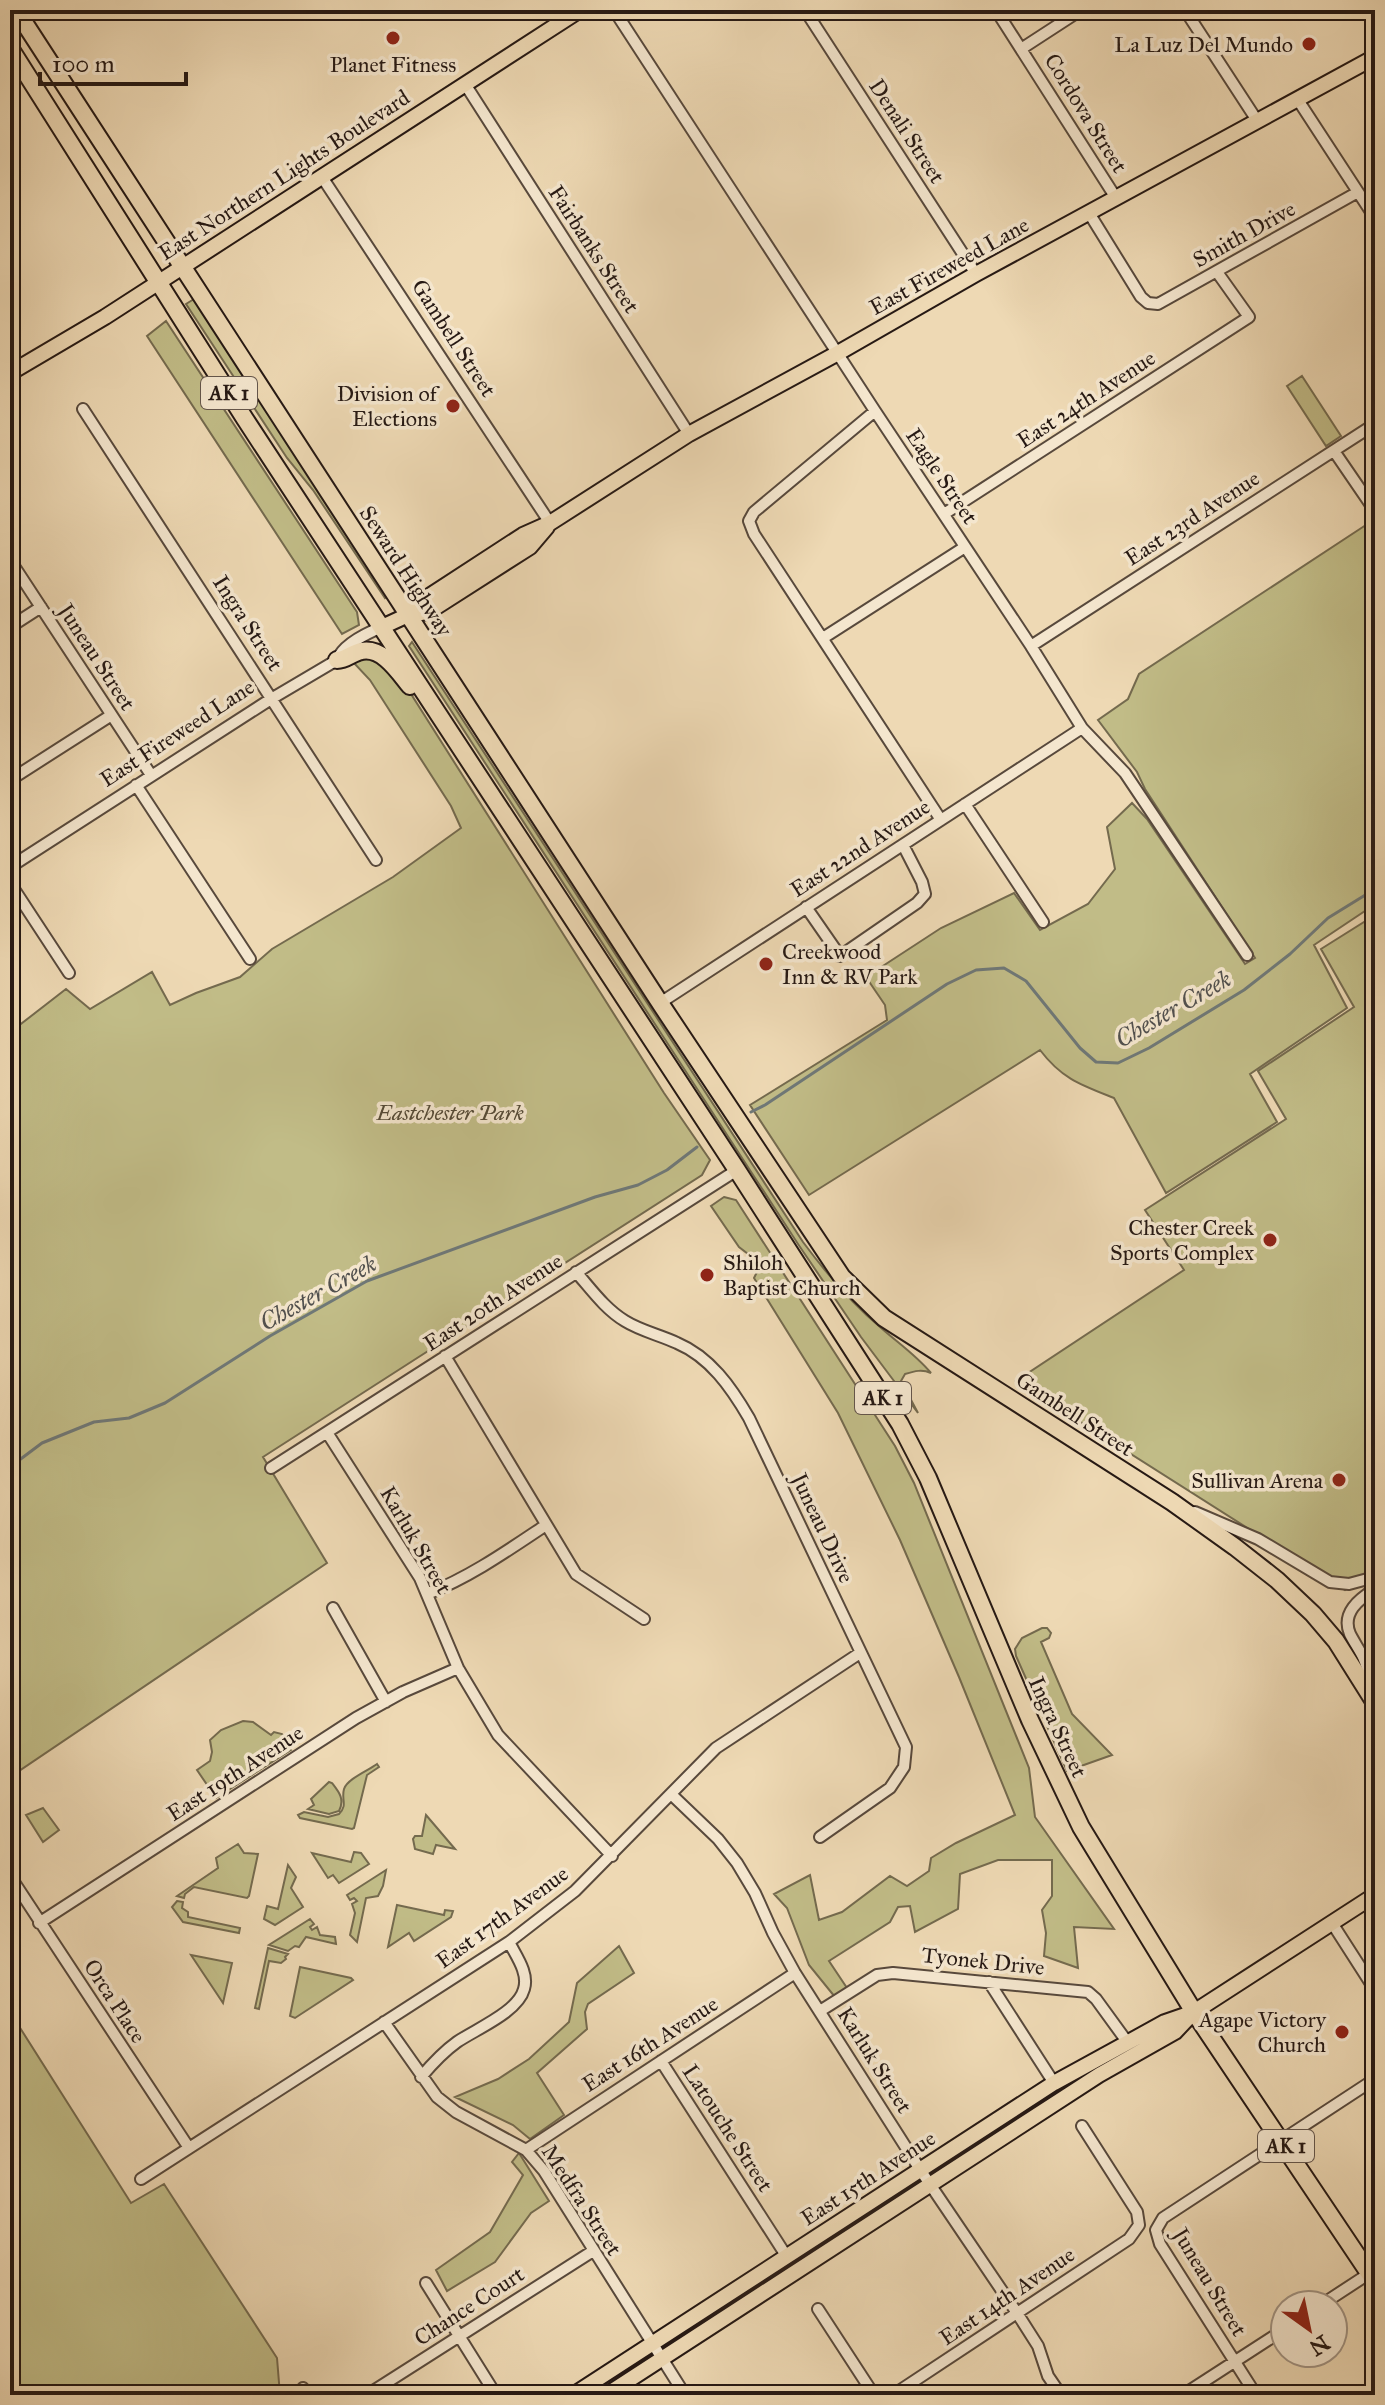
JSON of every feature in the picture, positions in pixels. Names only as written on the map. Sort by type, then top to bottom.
[{"type":"highway","name":"Seward Highway","points":[[17,13],[760,1155]]},
{"type":"highway","name":"AK 1","points":[[10,48],[245,419],[737,1170]]},
{"type":"highway","points":[[337,660],[362,651],[383,656],[453,735]]},
{"type":"highway","name":"Gambell Street","points":[[760,1155],[842,1277],[884,1318],[1172,1502],[1246,1555],[1313,1614],[1336,1641],[1375,1703]]},
{"type":"highway","name":"Ingra Street","points":[[737,1170],[900,1424],[928,1478],[1001,1655],[1065,1795],[1107,1872],[1194,2012],[1373,2275]]},
{"type":"main road","name":"East Northern Lights Boulevard","points":[[10,373],[182,268],[580,10]]},
{"type":"main road","name":"East Fireweed Lane","points":[[382,627],[408,615],[420,602],[523,535],[550,523],[689,434],[1375,57]]},
{"type":"main road","name":"East 15th Avenue","points":[[606,2395],[1099,2075],[1175,2032],[1194,2012],[1375,1895]]},
{"type":"main road","name":"East 15th Avenue","points":[[573,2395],[1054,2083],[1165,2022],[1194,2012]]},
{"type":"street","name":"Eagle Street","points":[[614,10],[1082,728],[1125,773],[1247,955]]},
{"type":"street","name":"Denali Street","points":[[805,10],[976,274]]},
{"type":"street","name":"Cordova Street","points":[[996,10],[1116,198]]},
{"type":"street","points":[[1021,49],[1081,10]]},
{"type":"street","points":[[1185,10],[1258,122]]},
{"type":"street","name":"Fairbanks Street","points":[[465,84],[689,434]]},
{"type":"street","points":[[1298,100],[1375,218]]},
{"type":"street","name":"Gambell Street","points":[[322,177],[550,523]]},
{"type":"street","name":"Smith Drive","points":[[1089,213],[1141,297],[1148,303],[1158,304],[1358,192]]},
{"type":"street","name":"East 24th Avenue","points":[[944,514],[1249,317],[1217,272]]},
{"type":"street","name":"Ingra Street","points":[[83,409],[376,860]]},
{"type":"street","points":[[875,411],[754,512],[749,521],[754,534],[941,820]]},
{"type":"street","name":"East 23rd Avenue","points":[[1031,646],[1375,424]]},
{"type":"street","points":[[1334,451],[1373,508]]},
{"type":"street","points":[[823,638],[965,547]]},
{"type":"street","name":"Juneau Street","points":[[10,560],[151,775]]},
{"type":"street","points":[[10,627],[41,607]]},
{"type":"street","name":"East Fireweed Lane","points":[[10,867],[337,660],[340,652],[382,627]]},
{"type":"street","points":[[10,780],[110,716]]},
{"type":"street","name":"East 22nd Avenue","points":[[660,1003],[1082,728]]},
{"type":"street","points":[[136,785],[250,959]]},
{"type":"street","points":[[965,804],[1043,922]]},
{"type":"street","points":[[806,907],[840,956],[917,903],[925,894],[903,845]]},
{"type":"street","points":[[10,883],[69,973]]},
{"type":"street","name":"East 20th Avenue","points":[[271,1468],[737,1170]]},
{"type":"street","name":"Juneau Drive","points":[[576,1272],[602,1302],[623,1320],[680,1344],[707,1361],[734,1391],[906,1747],[904,1767],[890,1788],[820,1837]]},
{"type":"street","points":[[445,1356],[576,1574],[644,1619]]},
{"type":"street","name":"Karluk Street","points":[[328,1434],[420,1578],[458,1668],[498,1735],[612,1856]]},
{"type":"street","points":[[1172,1502],[1258,1539],[1330,1582],[1349,1584],[1375,1577]]},
{"type":"street","points":[[427,1594],[485,1566],[546,1525]]},
{"type":"street","points":[[1375,1589],[1358,1600],[1347,1624],[1363,1657],[1375,1695]]},
{"type":"street","points":[[333,1608],[386,1702]]},
{"type":"street","name":"East 17th Avenue","points":[[141,2179],[509,1942],[575,1891],[716,1748],[860,1653]]},
{"type":"street","name":"East 19th Avenue","points":[[39,1923],[356,1718],[458,1668]]},
{"type":"street","name":"Karluk Street","points":[[672,1795],[718,1839],[737,1863],[795,1973],[921,2171],[1038,2346],[1048,2376],[1061,2395]]},
{"type":"street","name":"Orca Place","points":[[10,1876],[189,2148]]},
{"type":"street","points":[[1332,1923],[1375,1990]]},
{"type":"street","points":[[421,2077],[455,2044],[520,1999],[525,1987],[524,1973],[509,1942]]},
{"type":"street","name":"East 16th Avenue","points":[[526,2150],[795,1973]]},
{"type":"street","name":"Tyonek Drive","points":[[820,2011],[877,1975],[893,1973],[1088,1992],[1128,2043]]},
{"type":"street","points":[[989,1982],[1054,2083]]},
{"type":"street","name":"Medfra Street","points":[[384,2022],[437,2097],[456,2112],[526,2150],[544,2171],[685,2395]]},
{"type":"street","name":"Latouche Street","points":[[661,2061],[787,2257]]},
{"type":"street","points":[[1282,2140],[1375,2079]]},
{"type":"street","name":"Juneau Street","points":[[1082,2126],[1137,2212],[1139,2225]]},
{"type":"street","name":"Juneau Street","points":[[1256,2395],[1160,2244],[1156,2230],[1163,2218],[1282,2140]]},
{"type":"street","name":"East 14th Avenue","points":[[893,2395],[1129,2239],[1139,2225]]},
{"type":"street","name":"Chance Court","points":[[367,2395],[593,2251]]},
{"type":"street","points":[[1349,2289],[1373,2275]]},
{"type":"street","points":[[426,2283],[496,2395]]},
{"type":"street","points":[[818,2309],[874,2395]]},
{"type":"street","points":[[1183,2395],[1269,2339]]},
{"type":"green space","points":[[194,299],[388,596],[385,598],[313,490],[287,458],[186,304]]},
{"type":"green space","points":[[166,321],[357,612],[359,625],[342,634],[147,336]]},
{"type":"green space","points":[[1302,376],[1341,436],[1326,446],[1287,386]]},
{"type":"green space","points":[[1375,519],[1375,909],[1368,909],[1314,945],[1347,1008],[1250,1074],[1277,1122],[1166,1193],[1114,1098],[1064,1075],[1040,1050],[809,1195],[750,1105],[887,1020],[885,1005],[866,977],[941,928],[1014,893],[1040,930],[1088,904],[1115,869],[1107,827],[1132,803],[1147,819],[1245,964],[1255,958],[1137,772],[1098,720],[1128,699],[1139,674]]},
{"type":"green space","points":[[412,642],[803,1242],[849,1297],[931,1373],[912,1372],[905,1374],[901,1381],[918,1413],[861,1337],[798,1244],[409,646]]},
{"type":"green space","name":"Eastchester Park","points":[[372,656],[404,683],[664,1093],[710,1160],[702,1175],[263,1457],[327,1563],[10,1777],[10,1041],[17,1027],[66,989],[90,1009],[152,972],[170,1005],[240,977],[272,949],[393,877],[461,828],[451,806],[370,680],[353,662]]},
{"type":"green space","name":"Chester Creek Sports Complex","points":[[1375,917],[1375,1571],[1345,1590],[1016,1381],[1184,1270],[1145,1210],[1286,1119],[1258,1071],[1354,1007],[1321,949]]},
{"type":"green space","points":[[724,1197],[736,1200],[895,1446],[914,1483],[1029,1768],[1035,1817],[1114,1929],[1074,1927],[1078,1968],[1044,1956],[1046,1933],[1042,1910],[1052,1896],[1052,1860],[998,1860],[960,1874],[958,1909],[915,1932],[910,1906],[898,1907],[890,1922],[829,1961],[847,1988],[835,1997],[809,1965],[787,1908],[774,1894],[810,1875],[819,1920],[842,1912],[890,1876],[907,1886],[929,1871],[931,1858],[1015,1815],[900,1540],[838,1413],[754,1278],[761,1264],[739,1247],[711,1206]]},
{"type":"green space","points":[[1047,1628],[1051,1633],[1041,1642],[1072,1714],[1112,1755],[1067,1771],[1016,1656],[1015,1649],[1022,1638]]},
{"type":"green space","points":[[243,1721],[253,1722],[271,1735],[274,1732],[282,1734],[291,1750],[216,1798],[197,1770],[210,1761],[210,1740],[221,1730]]},
{"type":"green space","points":[[377,1764],[379,1767],[367,1775],[354,1828],[300,1818],[298,1815],[304,1812],[328,1817],[339,1814],[343,1808],[346,1785]]},
{"type":"green space","points":[[329,1782],[340,1796],[339,1811],[329,1814],[308,1809],[314,1805],[311,1799]]},
{"type":"green space","points":[[43,1808],[59,1830],[43,1842],[26,1815]]},
{"type":"green space","points":[[426,1815],[455,1849],[436,1845],[433,1854],[415,1849],[413,1839],[422,1836]]},
{"type":"green space","points":[[238,1844],[244,1853],[258,1854],[247,1898],[194,1887],[184,1898],[177,1896],[218,1868],[216,1858]]},
{"type":"green space","points":[[354,1852],[361,1853],[369,1864],[339,1883],[333,1875],[328,1878],[312,1853],[351,1862]]},
{"type":"green space","points":[[288,1865],[296,1877],[291,1888],[303,1907],[275,1925],[264,1919],[267,1906],[278,1909]]},
{"type":"green space","points":[[386,1870],[378,1896],[366,1898],[357,1942],[350,1935],[355,1913],[352,1904],[357,1901],[354,1898],[350,1900],[347,1895]]},
{"type":"green space","points":[[177,1901],[183,1902],[182,1908],[188,1912],[188,1917],[240,1928],[239,1933],[183,1922],[172,1907]]},
{"type":"green space","points":[[397,1905],[444,1915],[445,1910],[453,1911],[451,1917],[414,1941],[409,1933],[388,1947]]},
{"type":"green space","points":[[310,1919],[314,1924],[310,1927],[312,1930],[317,1927],[320,1935],[335,1937],[336,1944],[306,1937],[299,1947],[288,1951],[269,1945]]},
{"type":"green space","points":[[619,1946],[634,1973],[588,2004],[585,2012],[587,2029],[537,2073],[564,2115],[530,2139],[513,2125],[455,2097],[498,2079],[529,2059],[569,2022],[577,1983]]},
{"type":"green space","points":[[268,1948],[288,1954],[281,1963],[269,1961],[259,2009],[255,2008]]},
{"type":"green space","points":[[191,1955],[232,1963],[223,2003]]},
{"type":"green space","points":[[300,1967],[353,1980],[295,2018],[290,2016]]},
{"type":"green space","points":[[10,2012],[131,2203],[164,2184],[277,2358],[280,2395],[10,2395]]},
{"type":"green space","points":[[519,2153],[549,2201],[531,2213],[495,2262],[447,2291],[436,2270],[490,2232],[523,2175],[512,2162]]},
{"type":"waterway","name":"Chester Creek","points":[[751,1112],[947,984],[976,970],[1004,968],[1026,981],[1080,1048],[1096,1062],[1118,1063],[1149,1048],[1244,990],[1290,954],[1328,918],[1375,889]]},
{"type":"waterway","name":"Chester Creek","points":[[10,1467],[42,1443],[94,1422],[129,1418],[165,1403],[270,1336],[367,1281],[595,1197],[638,1185],[667,1170],[697,1147]]},
{"type":"place","name":"Planet Fitness","points":[[393,38]]},
{"type":"place","name":"La Luz Del Mundo","points":[[1309,44]]},
{"type":"place","name":"Division of Elections","points":[[453,406]]},
{"type":"place","name":"Creekwood Inn & RV Park","points":[[766,964]]},
{"type":"place","name":"Chester Creek Sports Complex","points":[[1270,1240]]},
{"type":"place","name":"Shiloh Baptist Church","points":[[707,1275]]},
{"type":"place","name":"Sullivan Arena","points":[[1339,1480]]},
{"type":"place","name":"Agape Victory Church","points":[[1342,2032]]}]
